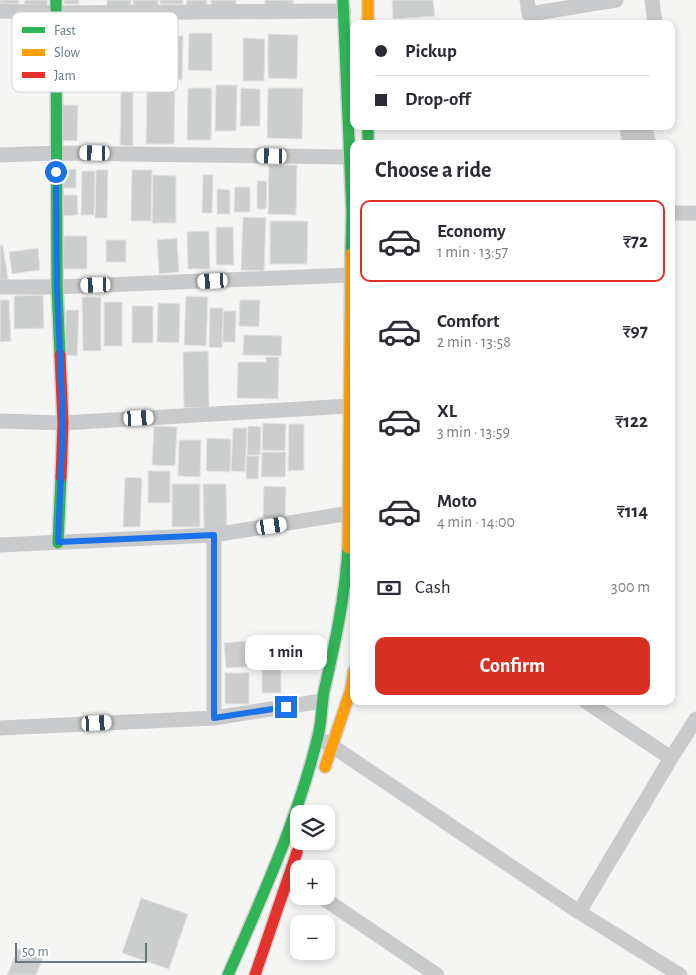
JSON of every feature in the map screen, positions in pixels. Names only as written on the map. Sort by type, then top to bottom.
[{"type":"main road","points":[[368,0],[368,20]]},
{"type":"main road","points":[[344,6],[350,156]]},
{"type":"main road","points":[[56,92],[57,287],[63,423],[58,542]]},
{"type":"main road","points":[[350,275],[347,473],[350,513]]},
{"type":"main road","points":[[228,975],[276,866],[319,737],[322,701],[340,624],[350,554]]},
{"type":"main road","points":[[321,780],[350,692]]},
{"type":"main road","points":[[255,975],[290,889]]},
{"type":"street","points":[[527,0],[529,14],[616,0]]},
{"type":"street","points":[[652,0],[654,20]]},
{"type":"street","points":[[0,11],[56,7],[344,6]]},
{"type":"street","points":[[0,155],[56,153],[350,156]]},
{"type":"street","points":[[675,213],[696,212]]},
{"type":"street","points":[[0,286],[57,287],[350,275]]},
{"type":"street","points":[[0,421],[63,423],[349,406]]},
{"type":"street","points":[[0,545],[214,535],[350,513]]},
{"type":"street","points":[[214,535],[214,718]]},
{"type":"street","points":[[0,728],[214,718],[322,701]]},
{"type":"street","points":[[591,705],[671,758]]},
{"type":"street","points":[[579,912],[696,719]]},
{"type":"street","points":[[319,737],[579,912],[680,975]]},
{"type":"street","points":[[276,866],[290,876]]},
{"type":"street","points":[[333,905],[437,975]]},
{"type":"building","points":[[0,0],[19,0],[19,4],[0,3]]},
{"type":"building","points":[[25,0],[48,0],[47,6],[24,4]]},
{"type":"building","points":[[64,0],[79,0],[79,4],[64,4]]},
{"type":"building","points":[[107,0],[131,0],[131,11],[107,10]]},
{"type":"building","points":[[133,0],[158,0],[158,8],[133,8]]},
{"type":"building","points":[[160,0],[183,0],[183,4],[160,4]]},
{"type":"building","points":[[187,0],[207,0],[207,7],[186,6]]},
{"type":"building","points":[[211,0],[236,0],[236,16],[211,15]]},
{"type":"building","points":[[265,0],[293,0],[293,12],[264,11]]},
{"type":"building","points":[[392,0],[433,0],[435,16],[393,19]]},
{"type":"building","points":[[189,33],[212,33],[212,71],[188,70]]},
{"type":"building","points":[[268,34],[298,35],[297,79],[268,78]]},
{"type":"building","points":[[178,36],[183,36],[182,80],[178,80]]},
{"type":"building","points":[[243,38],[265,39],[264,81],[243,81]]},
{"type":"building","points":[[216,85],[237,85],[236,131],[215,131]]},
{"type":"building","points":[[188,88],[212,88],[211,140],[187,140]]},
{"type":"building","points":[[241,88],[260,89],[260,126],[240,126]]},
{"type":"building","points":[[268,88],[303,88],[302,139],[267,138]]},
{"type":"building","points":[[121,92],[133,92],[133,146],[120,145]]},
{"type":"building","points":[[147,92],[175,92],[174,144],[146,144]]},
{"type":"building","points":[[60,105],[78,105],[77,141],[59,140]]},
{"type":"building","points":[[620,130],[654,130],[655,140],[621,140]]},
{"type":"building","points":[[269,165],[297,165],[296,215],[268,214]]},
{"type":"building","points":[[60,169],[76,169],[76,188],[60,188]]},
{"type":"building","points":[[96,170],[108,170],[107,218],[95,218]]},
{"type":"building","points":[[132,170],[152,170],[151,221],[131,221]]},
{"type":"building","points":[[82,171],[95,171],[94,215],[81,215]]},
{"type":"building","points":[[153,175],[176,176],[176,223],[152,223]]},
{"type":"building","points":[[203,175],[213,175],[212,213],[202,213]]},
{"type":"building","points":[[257,181],[267,181],[266,209],[257,209]]},
{"type":"building","points":[[235,187],[250,187],[250,212],[234,212]]},
{"type":"building","points":[[217,189],[230,190],[230,214],[217,214]]},
{"type":"building","points":[[63,195],[77,195],[78,215],[63,216]]},
{"type":"building","points":[[243,217],[266,218],[264,271],[241,270]]},
{"type":"building","points":[[270,221],[308,221],[307,264],[270,264]]},
{"type":"building","points":[[216,227],[233,227],[234,265],[216,265]]},
{"type":"building","points":[[209,231],[210,269],[188,269],[187,232]]},
{"type":"building","points":[[64,236],[87,236],[87,269],[63,269]]},
{"type":"building","points":[[177,238],[179,272],[159,274],[157,240]]},
{"type":"building","points":[[106,240],[126,240],[126,262],[106,262]]},
{"type":"building","points":[[0,245],[3,245],[8,279],[0,280]]},
{"type":"building","points":[[38,248],[40,270],[12,274],[9,252]]},
{"type":"building","points":[[43,295],[44,328],[14,329],[14,296]]},
{"type":"building","points":[[186,296],[208,297],[206,346],[184,345]]},
{"type":"building","points":[[82,297],[101,297],[101,351],[83,351]]},
{"type":"building","points":[[0,300],[9,300],[11,341],[0,342]]},
{"type":"building","points":[[240,300],[260,300],[259,327],[239,326]]},
{"type":"building","points":[[104,302],[122,302],[122,346],[104,346]]},
{"type":"building","points":[[158,303],[180,304],[179,343],[157,342]]},
{"type":"building","points":[[132,306],[153,306],[153,343],[132,343]]},
{"type":"building","points":[[210,308],[223,308],[222,348],[209,347]]},
{"type":"building","points":[[66,310],[79,310],[77,356],[65,355]]},
{"type":"building","points":[[223,311],[236,311],[235,342],[223,342]]},
{"type":"building","points":[[244,335],[282,336],[281,356],[243,355]]},
{"type":"building","points":[[208,351],[209,407],[184,408],[183,352]]},
{"type":"building","points":[[266,357],[279,357],[278,399],[237,398],[238,362],[266,362]]},
{"type":"building","points":[[263,423],[286,424],[285,451],[262,450]]},
{"type":"building","points":[[289,424],[304,424],[304,470],[288,471]]},
{"type":"building","points":[[154,426],[177,427],[175,466],[152,465]]},
{"type":"building","points":[[248,426],[261,427],[260,455],[247,455]]},
{"type":"building","points":[[233,428],[247,428],[245,472],[231,471]]},
{"type":"building","points":[[207,438],[231,439],[230,472],[206,471]]},
{"type":"building","points":[[179,440],[201,440],[200,477],[178,476]]},
{"type":"building","points":[[262,452],[286,452],[285,477],[261,477]]},
{"type":"building","points":[[246,456],[259,456],[258,479],[246,479]]},
{"type":"building","points":[[148,471],[170,471],[170,503],[148,503]]},
{"type":"building","points":[[125,477],[142,478],[140,527],[123,527]]},
{"type":"building","points":[[172,484],[200,484],[200,527],[172,527]]},
{"type":"building","points":[[203,484],[226,484],[227,529],[204,529]]},
{"type":"building","points":[[264,486],[286,487],[285,518],[263,518]]},
{"type":"building","points":[[247,641],[248,667],[226,668],[224,643]]},
{"type":"building","points":[[262,663],[281,663],[281,693],[262,693]]},
{"type":"building","points":[[225,673],[249,673],[249,704],[225,704]]},
{"type":"building","points":[[141,898],[188,914],[169,969],[122,953]]},
{"type":"building","points":[[18,949],[43,959],[36,975],[7,975]]},
{"type":"traffic: fast","points":[[56,0],[56,12]]},
{"type":"traffic: fast","points":[[343,0],[350,165]]},
{"type":"traffic: fast","points":[[56,92],[57,287],[60,355]]},
{"type":"traffic: fast","points":[[368,130],[368,140]]},
{"type":"traffic: fast","points":[[58,543],[61,477]]},
{"type":"traffic: fast","points":[[228,975],[290,828],[310,767],[319,731],[324,691],[339,620],[348,548]]},
{"type":"traffic: slow","points":[[368,0],[368,20]]},
{"type":"traffic: slow","points":[[348,548],[350,352]]},
{"type":"traffic: slow","points":[[325,767],[350,692]]},
{"type":"traffic: jam","points":[[60,355],[63,423],[61,477]]},
{"type":"traffic: jam","points":[[255,975],[297,852]]},
{"type":"route","points":[[56,172],[57,287],[63,423],[58,542],[214,535],[214,718],[286,707]]}]
